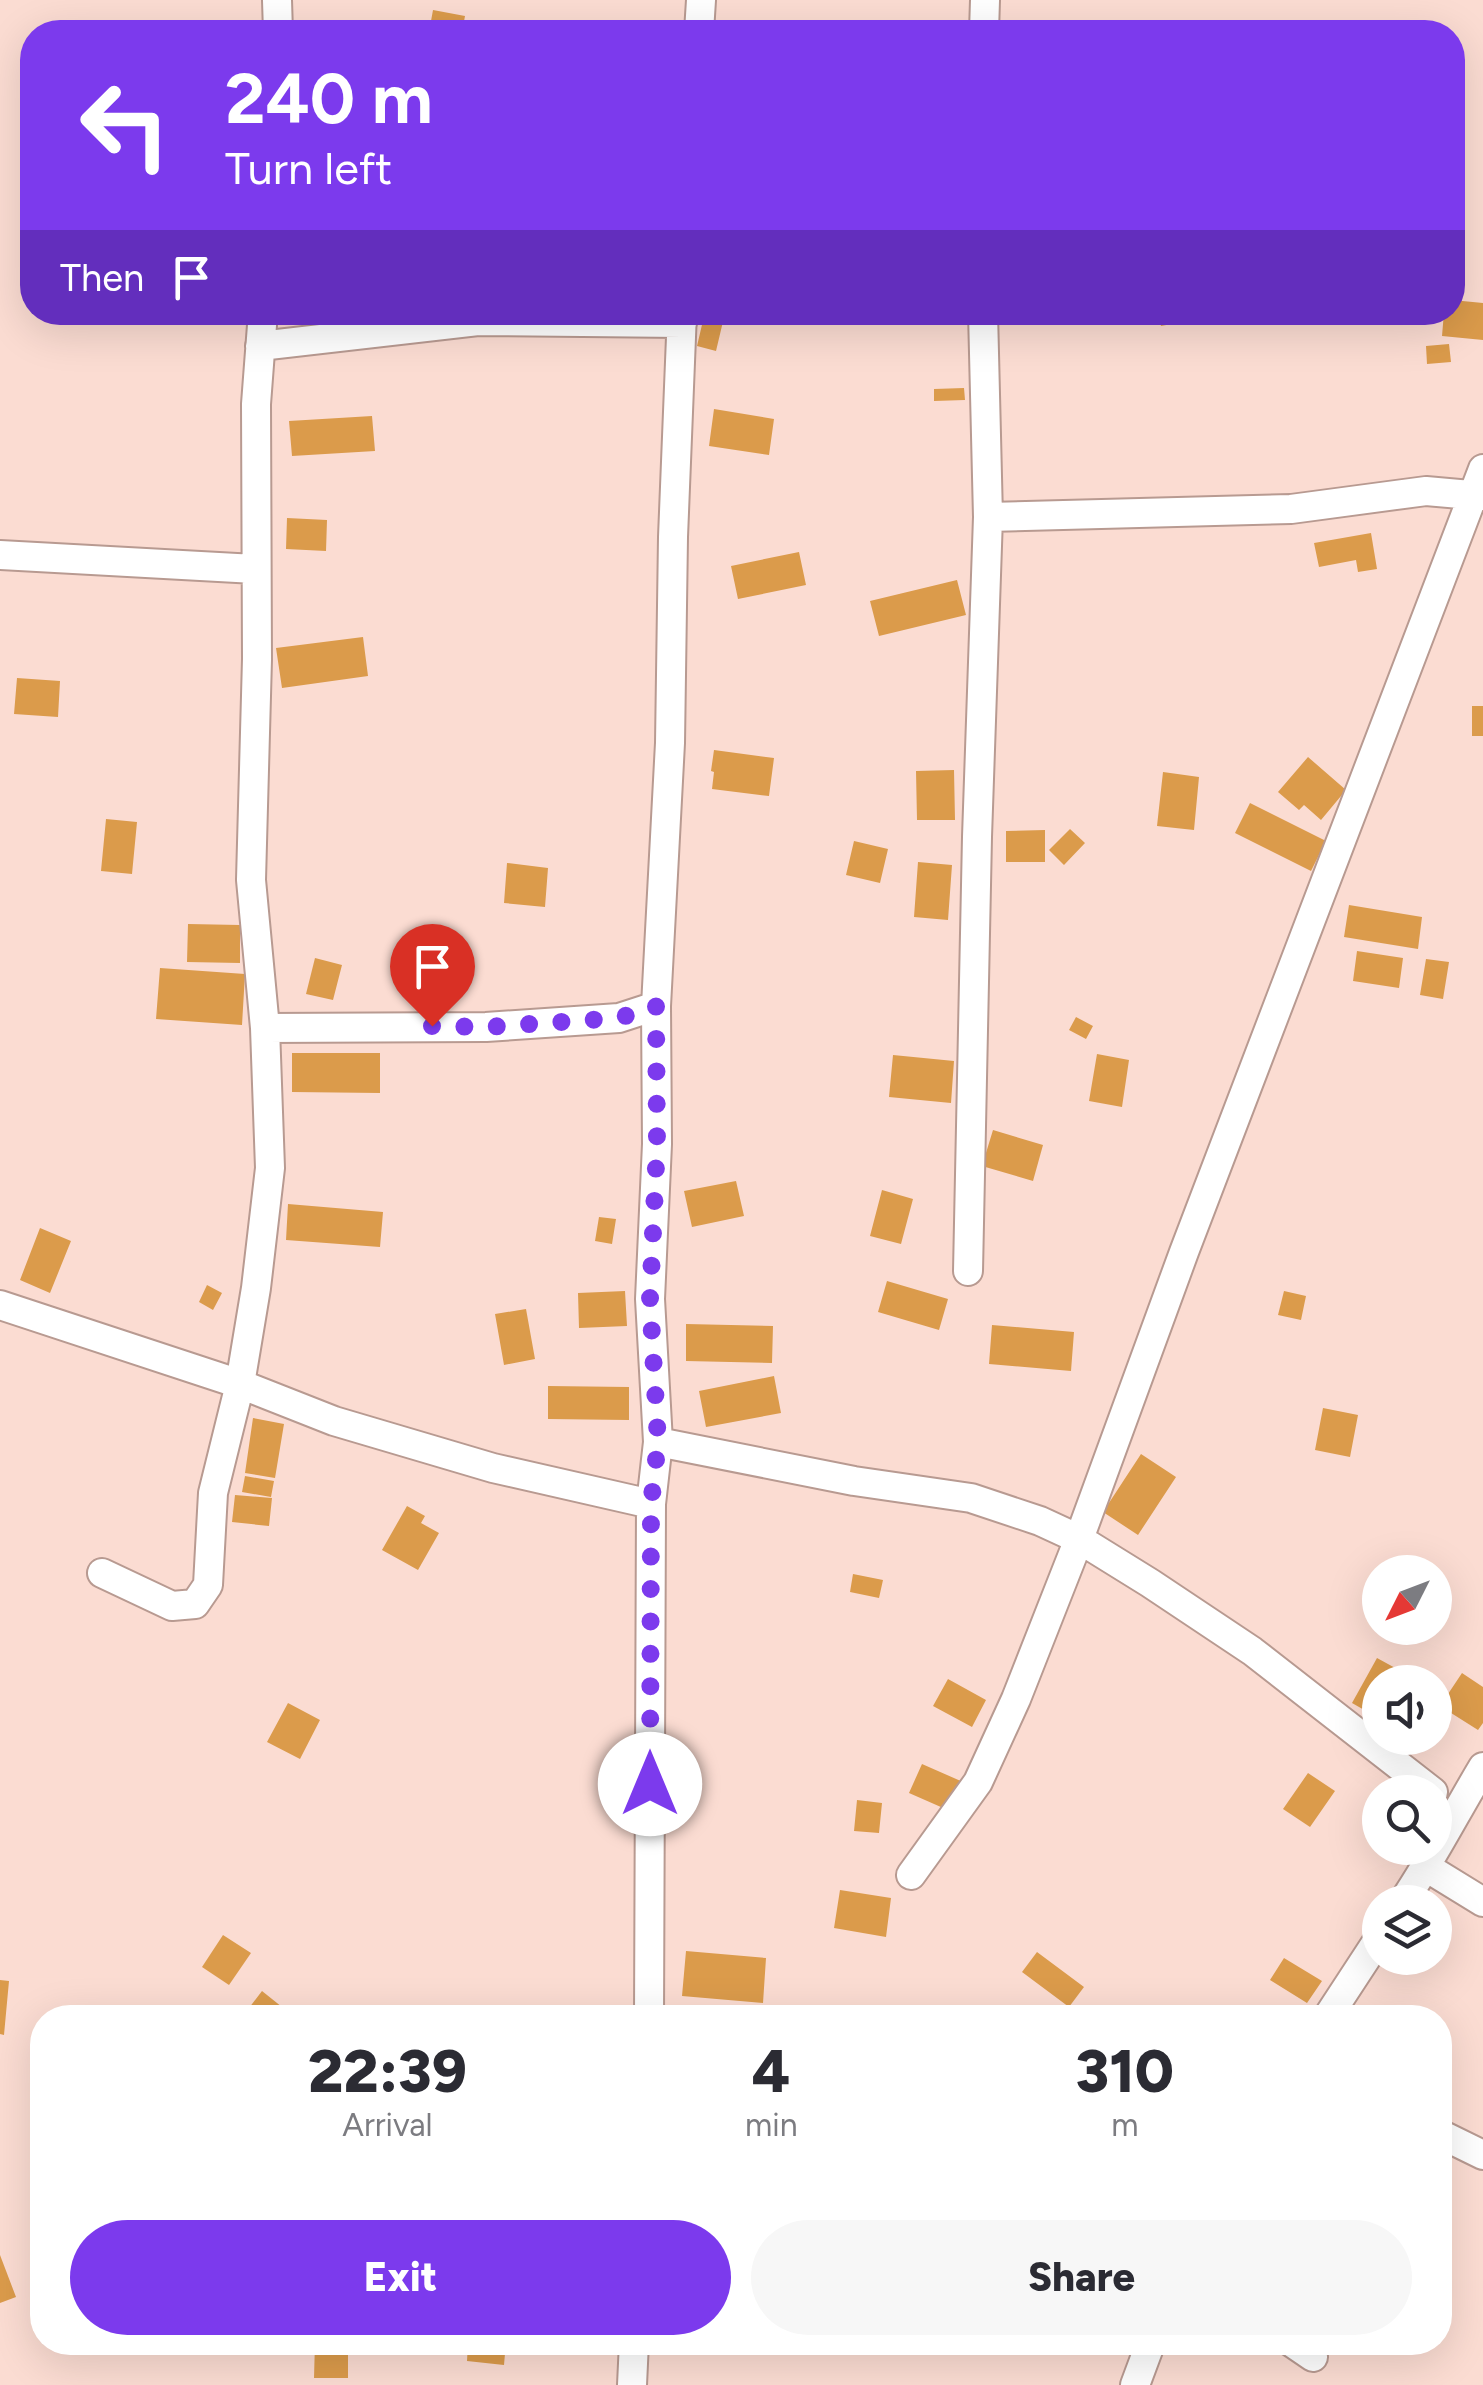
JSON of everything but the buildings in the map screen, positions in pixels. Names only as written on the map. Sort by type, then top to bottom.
[{"type":"street","points":[[102,1573],[172,1606],[195,1604],[208,1585],[214,1493],[240,1384],[256,1288],[270,1168],[265,1028],[251,880],[256,734],[256,404],[262,325]]},
{"type":"street","points":[[260,346],[436,325]]},
{"type":"street","points":[[649,2005],[651,1504],[658,1442],[650,1299],[657,1144],[656,1006],[670,743],[682,325]]},
{"type":"street","points":[[968,1270],[988,517],[984,325]]},
{"type":"street","points":[[911,1876],[978,1782],[1016,1699],[1079,1539],[1483,470],[1469,506],[1462,524],[1456,541],[1428,613],[1422,631],[1415,649],[1408,667],[1401,685]]},
{"type":"street","points":[[988,517],[1291,509],[1426,490],[1481,490]]},
{"type":"street","points":[[0,555],[255,569]]},
{"type":"street","points":[[265,1028],[486,1027],[619,1018],[656,1006]]},
{"type":"street","points":[[0,1305],[240,1384],[334,1421],[493,1468],[651,1504]]},
{"type":"street","points":[[658,1442],[892,1488],[971,1498],[1040,1521],[1079,1539],[1150,1582],[1252,1651],[1411,1775]]},
{"type":"street","points":[[1452,1791],[1483,1767]]},
{"type":"street","points":[[1414,1885],[1426,1867],[1483,1902]]},
{"type":"street","points":[[1336,2005],[1362,1965]]},
{"type":"street","points":[[1452,2140],[1483,2155]]},
{"type":"street","points":[[632,2385],[633,2355]]},
{"type":"street","points":[[1135,2385],[1146,2355]]},
{"type":"route","points":[[432,1026],[486,1027],[619,1018],[656,1006],[657,1144],[650,1299],[658,1442],[651,1504],[650,1784]]}]
